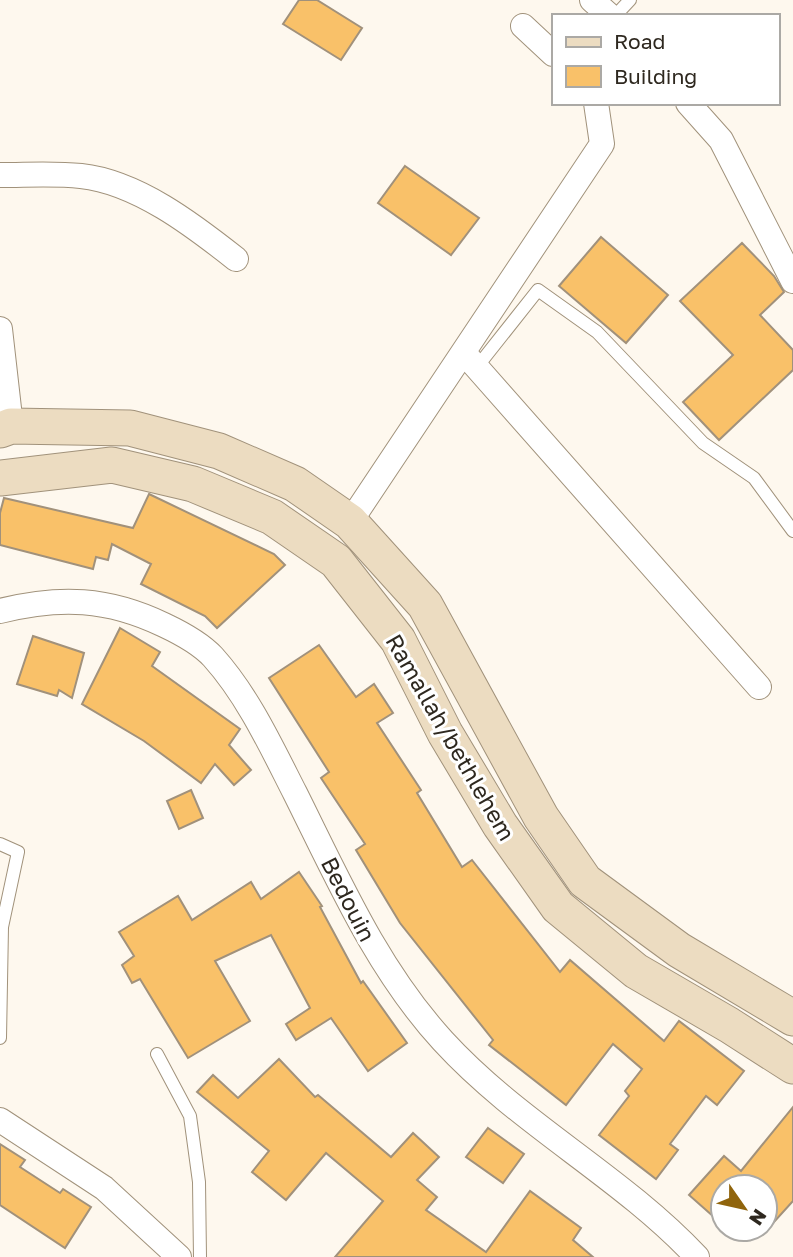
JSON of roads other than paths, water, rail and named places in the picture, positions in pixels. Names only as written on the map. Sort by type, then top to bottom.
[{"type":"main road","name":"Ramallah/bethlehem","points":[[5,428],[130,428],[219,451],[295,484],[350,522],[425,606],[541,817],[585,881],[679,950],[788,1007]]},
{"type":"main road","name":"Ramallah/bethlehem","points":[[0,478],[112,465],[193,484],[272,517],[336,561],[398,640],[445,733],[500,825],[558,907],[636,971],[793,1066]]},
{"type":"street","points":[[592,0],[610,14]]},
{"type":"street","points":[[523,26],[552,53]]},
{"type":"street","points":[[350,522],[470,360],[602,144],[596,105]]},
{"type":"street","points":[[690,105],[721,140],[793,281]]},
{"type":"street","points":[[0,175],[83,176],[132,191],[190,222],[236,259]]},
{"type":"street","points":[[0,329],[5,428]]},
{"type":"street","points":[[470,360],[759,687]]},
{"type":"street","name":"Bedouin","points":[[0,611],[47,602],[89,601],[134,611],[181,633],[211,656],[243,697],[267,738],[366,935],[402,992],[443,1041],[490,1088],[652,1213],[697,1257]]},
{"type":"street","points":[[0,1120],[104,1188],[179,1257]]},
{"type":"lane","points":[[614,14],[630,0]]},
{"type":"lane","points":[[470,360],[538,290],[597,332],[703,443],[754,478],[793,531]]},
{"type":"lane","points":[[0,844],[18,852],[2,927],[0,1038]]},
{"type":"lane","points":[[157,1054],[190,1116],[199,1182],[200,1257]]}]
